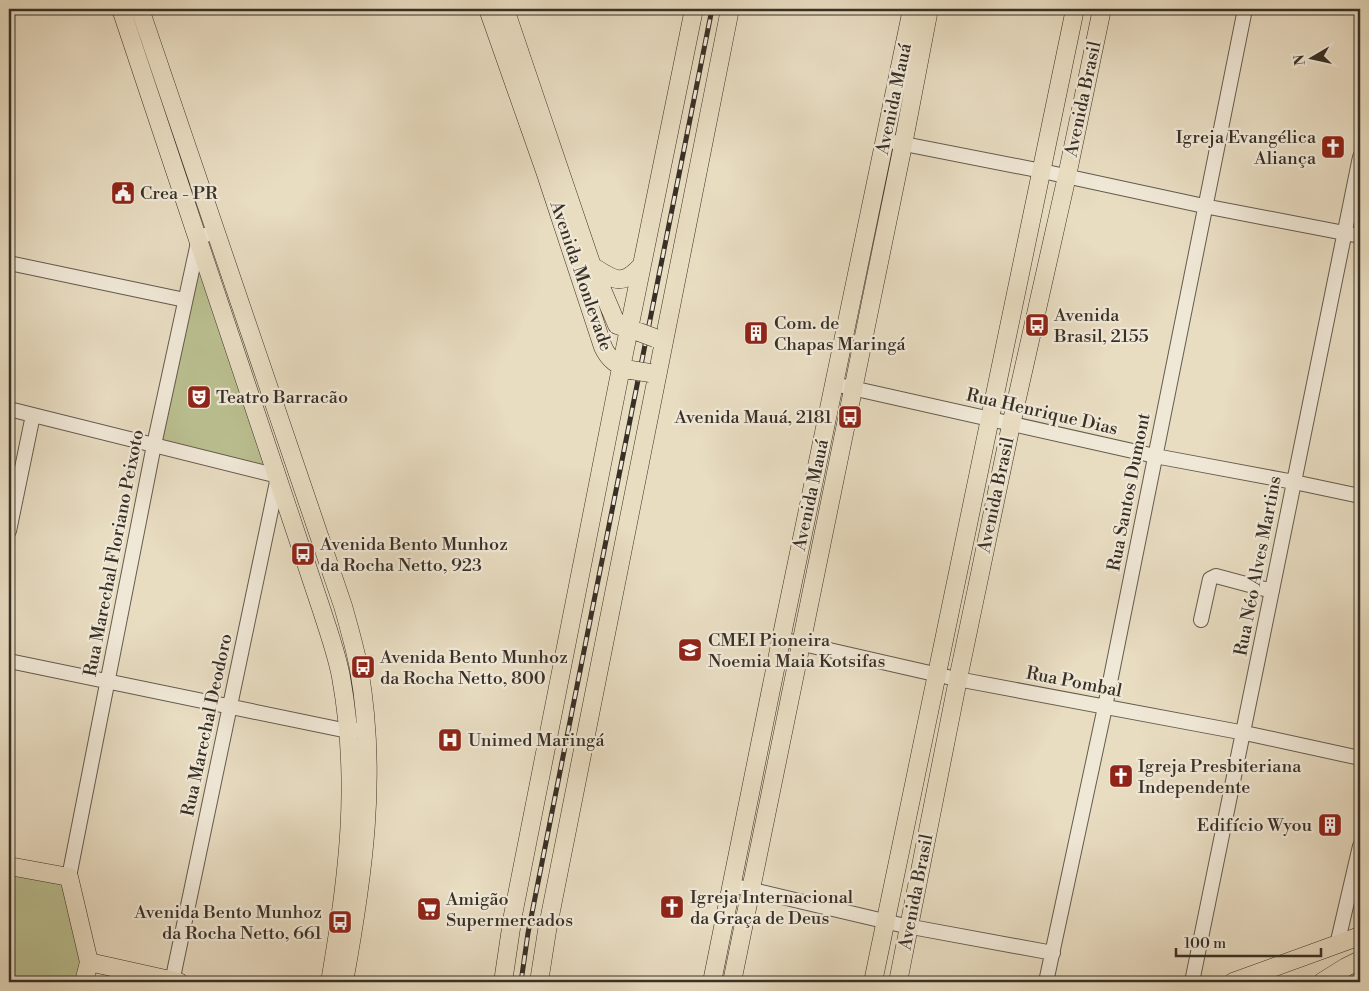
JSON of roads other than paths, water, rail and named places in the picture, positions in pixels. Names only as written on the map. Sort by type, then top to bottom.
[{"type":"main road","points":[[121,9],[278,476],[322,611],[357,730],[368,758],[367,830],[349,912],[330,982]]},
{"type":"main road","points":[[140,9],[343,606],[359,668],[357,730]]},
{"type":"main road","points":[[488,9],[552,169]]},
{"type":"main road","points":[[505,9],[552,169]]},
{"type":"main road","points":[[540,982],[547,931],[654,372],[646,337],[642,266],[694,9]]},
{"type":"main road","points":[[503,982],[513,915],[626,368],[646,337],[730,9]]},
{"type":"main road","name":"Avenida Mauá","points":[[732,982],[852,389],[894,142],[912,9]]},
{"type":"main road","name":"Avenida Mauá","points":[[712,982],[834,384],[929,9]]},
{"type":"main road","name":"Avenida Brasil","points":[[873,982],[887,922],[1075,9]]},
{"type":"main road","name":"Avenida Brasil","points":[[898,982],[1011,424],[1067,176],[1102,9]]},
{"type":"main road","name":"Avenida Monlevade","points":[[552,169],[617,325],[646,337]]},
{"type":"main road","name":"Avenida Monlevade","points":[[552,169],[603,347],[613,362],[626,368]]},
{"type":"main road","points":[[592,266],[622,280],[629,278],[642,266]]},
{"type":"main road","points":[[626,368],[654,372]]},
{"type":"main road","points":[[9,866],[69,877],[89,962],[84,982]]},
{"type":"main road","points":[[344,982],[349,912]]},
{"type":"main road","points":[[1233,982],[1259,978],[1360,936]]},
{"type":"main road","points":[[1322,982],[1360,960]]},
{"type":"main road","points":[[89,962],[174,982]]},
{"type":"street","name":"Rua Santos Dumont","points":[[1046,982],[1054,953],[1105,707],[1244,9]]},
{"type":"street","points":[[894,142],[1360,236]]},
{"type":"street","name":"Rua Néo Alves Martins","points":[[1192,982],[1245,733],[1360,157]]},
{"type":"street","points":[[199,238],[215,232]]},
{"type":"street","name":"Rua Marechal Floriano Peixoto","points":[[69,877],[154,446],[199,238]]},
{"type":"street","points":[[9,263],[185,300]]},
{"type":"street","name":"Rua Henrique Dias","points":[[834,384],[1155,456],[1360,496]]},
{"type":"street","points":[[9,409],[278,476],[297,470]]},
{"type":"street","points":[[9,531],[33,415]]},
{"type":"street","name":"Rua Marechal Deodoro","points":[[174,982],[278,476]]},
{"type":"street","points":[[1201,620],[1212,576],[1272,591]]},
{"type":"street","name":"Rua Pombal","points":[[781,639],[958,679],[1245,733],[1360,758]]},
{"type":"street","points":[[9,661],[357,730]]},
{"type":"street","points":[[1337,945],[1360,846]]},
{"type":"street","points":[[731,884],[887,922],[1054,953]]},
{"type":"railway","points":[[521,982],[528,933],[712,9]]},
{"type":"place","name":"Igreja Evangélica Aliança","points":[[1333,147]]},
{"type":"place","name":"Crea - PR","points":[[123,193]]},
{"type":"place","name":"Avenida Brasil, 2155","points":[[1037,325]]},
{"type":"place","name":"Com. de Chapas Maringá","points":[[756,333]]},
{"type":"place","name":"Teatro Barracão","points":[[199,397]]},
{"type":"place","name":"Avenida Mauá, 2181","points":[[850,417]]},
{"type":"place","name":"Avenida Bento Munhoz da Rocha Netto, 923","points":[[303,554]]},
{"type":"place","name":"CMEI Pioneira Noemia Maia Kotsifas","points":[[690,650]]},
{"type":"place","name":"Avenida Bento Munhoz da Rocha Netto, 800","points":[[363,667]]},
{"type":"place","name":"Unimed Maringá","points":[[450,740]]},
{"type":"place","name":"Igreja Presbiteriana Independente","points":[[1121,776]]},
{"type":"place","name":"Edifício Wyou","points":[[1330,825]]},
{"type":"place","name":"Igreja Internacional da Graça de Deus","points":[[672,907]]},
{"type":"place","name":"Amigão Supermercados","points":[[429,909]]},
{"type":"place","name":"Avenida Bento Munhoz da Rocha Netto, 661","points":[[340,922]]}]
